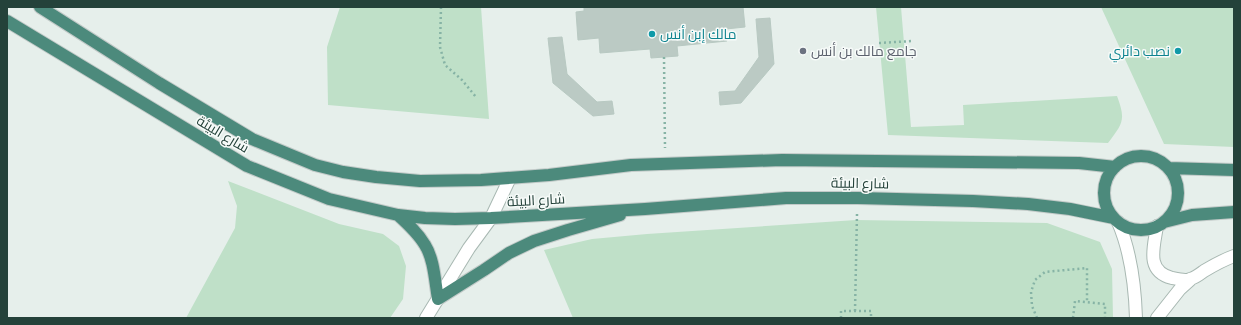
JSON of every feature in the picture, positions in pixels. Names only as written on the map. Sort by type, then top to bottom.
[{"type":"highway","name":"شارع البيئة","points":[[40,7],[159,83],[252,139],[314,165],[350,173],[420,181],[481,180],[630,165],[782,160],[1080,163],[1115,167]]},
{"type":"highway","name":"شارع البيئة","points":[[7,21],[246,166],[329,200],[398,215],[455,219],[491,218],[645,209],[786,198],[858,198],[1028,204],[1070,209],[1116,220]]},
{"type":"highway","points":[[1160,224],[1171,215],[1176,206],[1178,186],[1174,176],[1162,162],[1147,156],[1139,156],[1125,160],[1115,167],[1108,176],[1104,198],[1108,208],[1116,220],[1127,227],[1137,230],[1147,230],[1160,224],[1192,215],[1234,212]]},
{"type":"highway","points":[[1168,168],[1234,170]]},
{"type":"highway","points":[[398,215],[417,233],[426,246],[434,274],[438,299],[509,253],[534,241],[645,209]]},
{"type":"street","points":[[426,318],[469,248],[491,218],[510,178]]},
{"type":"street","points":[[1116,220],[1124,236],[1130,261],[1134,285],[1136,318]]},
{"type":"street","points":[[1160,224],[1153,253],[1156,269],[1166,276],[1175,279],[1190,280]]},
{"type":"street","points":[[1157,318],[1180,289],[1190,280],[1218,262],[1234,256]]},
{"type":"path","points":[[441,7],[440,47],[445,65],[462,80],[476,97]]},
{"type":"path","points":[[879,43],[913,41]]},
{"type":"path","points":[[658,152],[666,148],[664,57]]},
{"type":"path","points":[[855,311],[856,220],[858,198]]},
{"type":"path","points":[[1037,318],[1032,306],[1031,292],[1035,280],[1046,272],[1088,268],[1087,302]]},
{"type":"path","points":[[1073,318],[1075,301],[1105,304],[1105,318]]},
{"type":"path","points":[[841,318],[841,311],[871,311],[871,318]]},
{"type":"green space","points":[[340,7],[481,7],[489,119],[328,105],[327,47]]},
{"type":"green space","points":[[876,7],[901,7],[911,127],[964,125],[963,105],[1117,96],[1122,111],[1122,121],[1120,126],[1108,143],[888,135]]},
{"type":"green space","name":"نصب دائري","points":[[1101,7],[1234,7],[1234,147],[1164,144]]},
{"type":"green space","points":[[228,181],[339,224],[383,234],[399,246],[406,266],[403,299],[390,318],[186,318],[235,228],[237,206]]},
{"type":"green space","points":[[856,220],[1047,223],[1100,242],[1112,269],[1113,318],[573,318],[544,250],[592,239]]},
{"type":"building","name":"مالك إبن أنس","points":[[584,7],[743,7],[745,27],[726,29],[727,41],[677,46],[678,56],[651,58],[650,49],[600,53],[599,38],[578,40],[576,12],[584,11]]},
{"type":"building","points":[[770,18],[774,64],[741,103],[720,105],[719,92],[735,91],[759,57],[756,19]]},
{"type":"building","points":[[562,37],[567,74],[597,102],[612,101],[614,114],[593,116],[553,83],[548,38]]},
{"type":"place","name":"مالك إبن أنس","points":[[652,34]]},
{"type":"place","name":"جامع مالك بن أنس","points":[[803,51]]},
{"type":"place","name":"نصب دائري","points":[[1178,51]]}]
